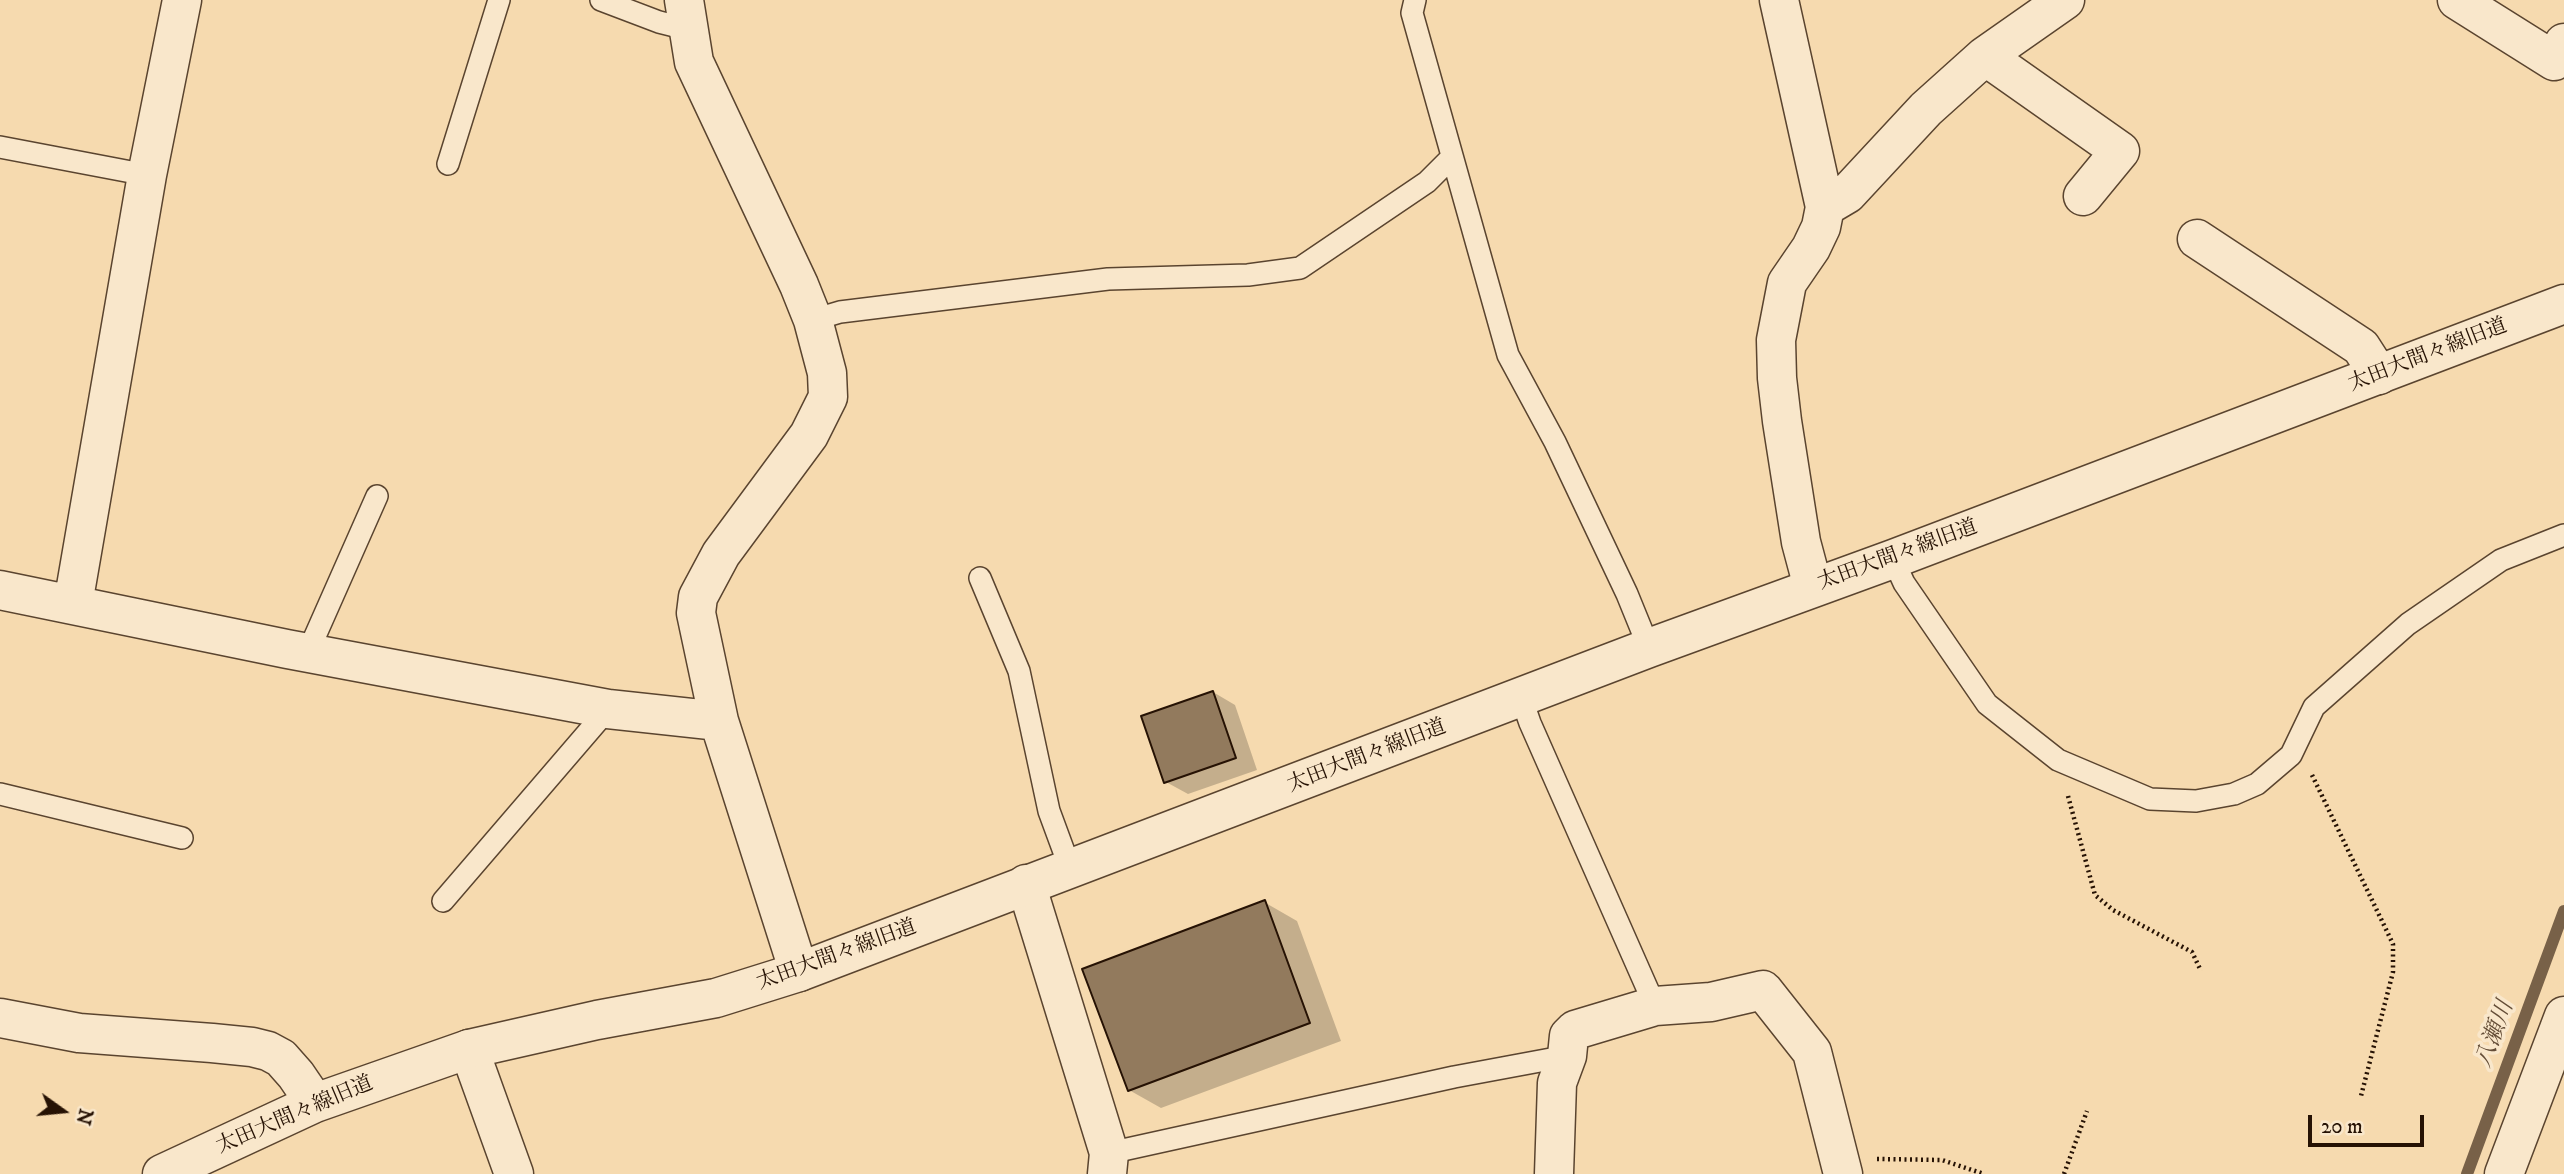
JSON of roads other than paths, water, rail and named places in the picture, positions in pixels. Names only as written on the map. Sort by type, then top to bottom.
[{"type":"street","points":[[73,604],[147,175],[182,0]]},
{"type":"street","points":[[1779,0],[1825,207],[1821,227],[1811,248],[1787,283],[1776,340],[1782,421],[1801,542],[1813,587]]},
{"type":"street","points":[[1825,207],[1847,194],[1926,109],[1985,56],[2064,0]]},
{"type":"street","points":[[2457,0],[2554,61],[2564,43]]},
{"type":"street","points":[[685,14],[694,62],[799,285],[813,320],[827,373],[828,397],[809,435],[721,554],[698,597],[696,613],[719,721],[799,972]]},
{"type":"street","points":[[1985,56],[2120,151],[2083,196]]},
{"type":"street","points":[[2197,239],[2361,348],[2379,375]]},
{"type":"street","name":"太田大間々線旧道","points":[[162,1174],[315,1103],[469,1049],[597,1020],[716,998],[799,972],[1649,648],[1893,559],[2564,304]]},
{"type":"street","points":[[0,590],[608,709],[719,721]]},
{"type":"street","points":[[1026,884],[1108,1163]]},
{"type":"street","points":[[1553,1174],[1557,1083],[1567,1056],[1569,1036],[1575,1030],[1655,1006],[1712,1002],[1763,990],[1812,1052],[1842,1167]]},
{"type":"street","points":[[2504,1174],[2564,1016]]},
{"type":"street","points":[[0,1018],[79,1033],[260,1049],[281,1058],[296,1074],[315,1103]]},
{"type":"street","points":[[469,1049],[514,1174]]},
{"type":"lane","points":[[448,164],[499,0]]},
{"type":"lane","points":[[601,0],[659,22],[685,14]]},
{"type":"lane","points":[[1415,0],[1412,13],[1508,355],[1555,442],[1627,594],[1649,648]]},
{"type":"lane","points":[[0,146],[147,175]]},
{"type":"lane","points":[[813,320],[840,312],[1108,279],[1248,275],[1300,268],[1427,182],[1452,157]]},
{"type":"lane","points":[[308,652],[377,496]]},
{"type":"lane","points":[[1893,559],[1904,583],[1987,704],[2058,760],[2150,799],[2196,802],[2234,794],[2257,783],[2291,755],[2314,707],[2408,624],[2501,560],[2564,535]]},
{"type":"lane","points":[[980,578],[1019,671],[1049,811],[1070,868]]},
{"type":"lane","points":[[1521,697],[1655,1006]]},
{"type":"lane","points":[[443,901],[608,709]]},
{"type":"lane","points":[[0,794],[182,838]]},
{"type":"lane","points":[[1108,1163],[1441,1080],[1567,1056]]},
{"type":"waterway","name":"八瀬川","points":[[2467,1174],[2564,911]]}]
